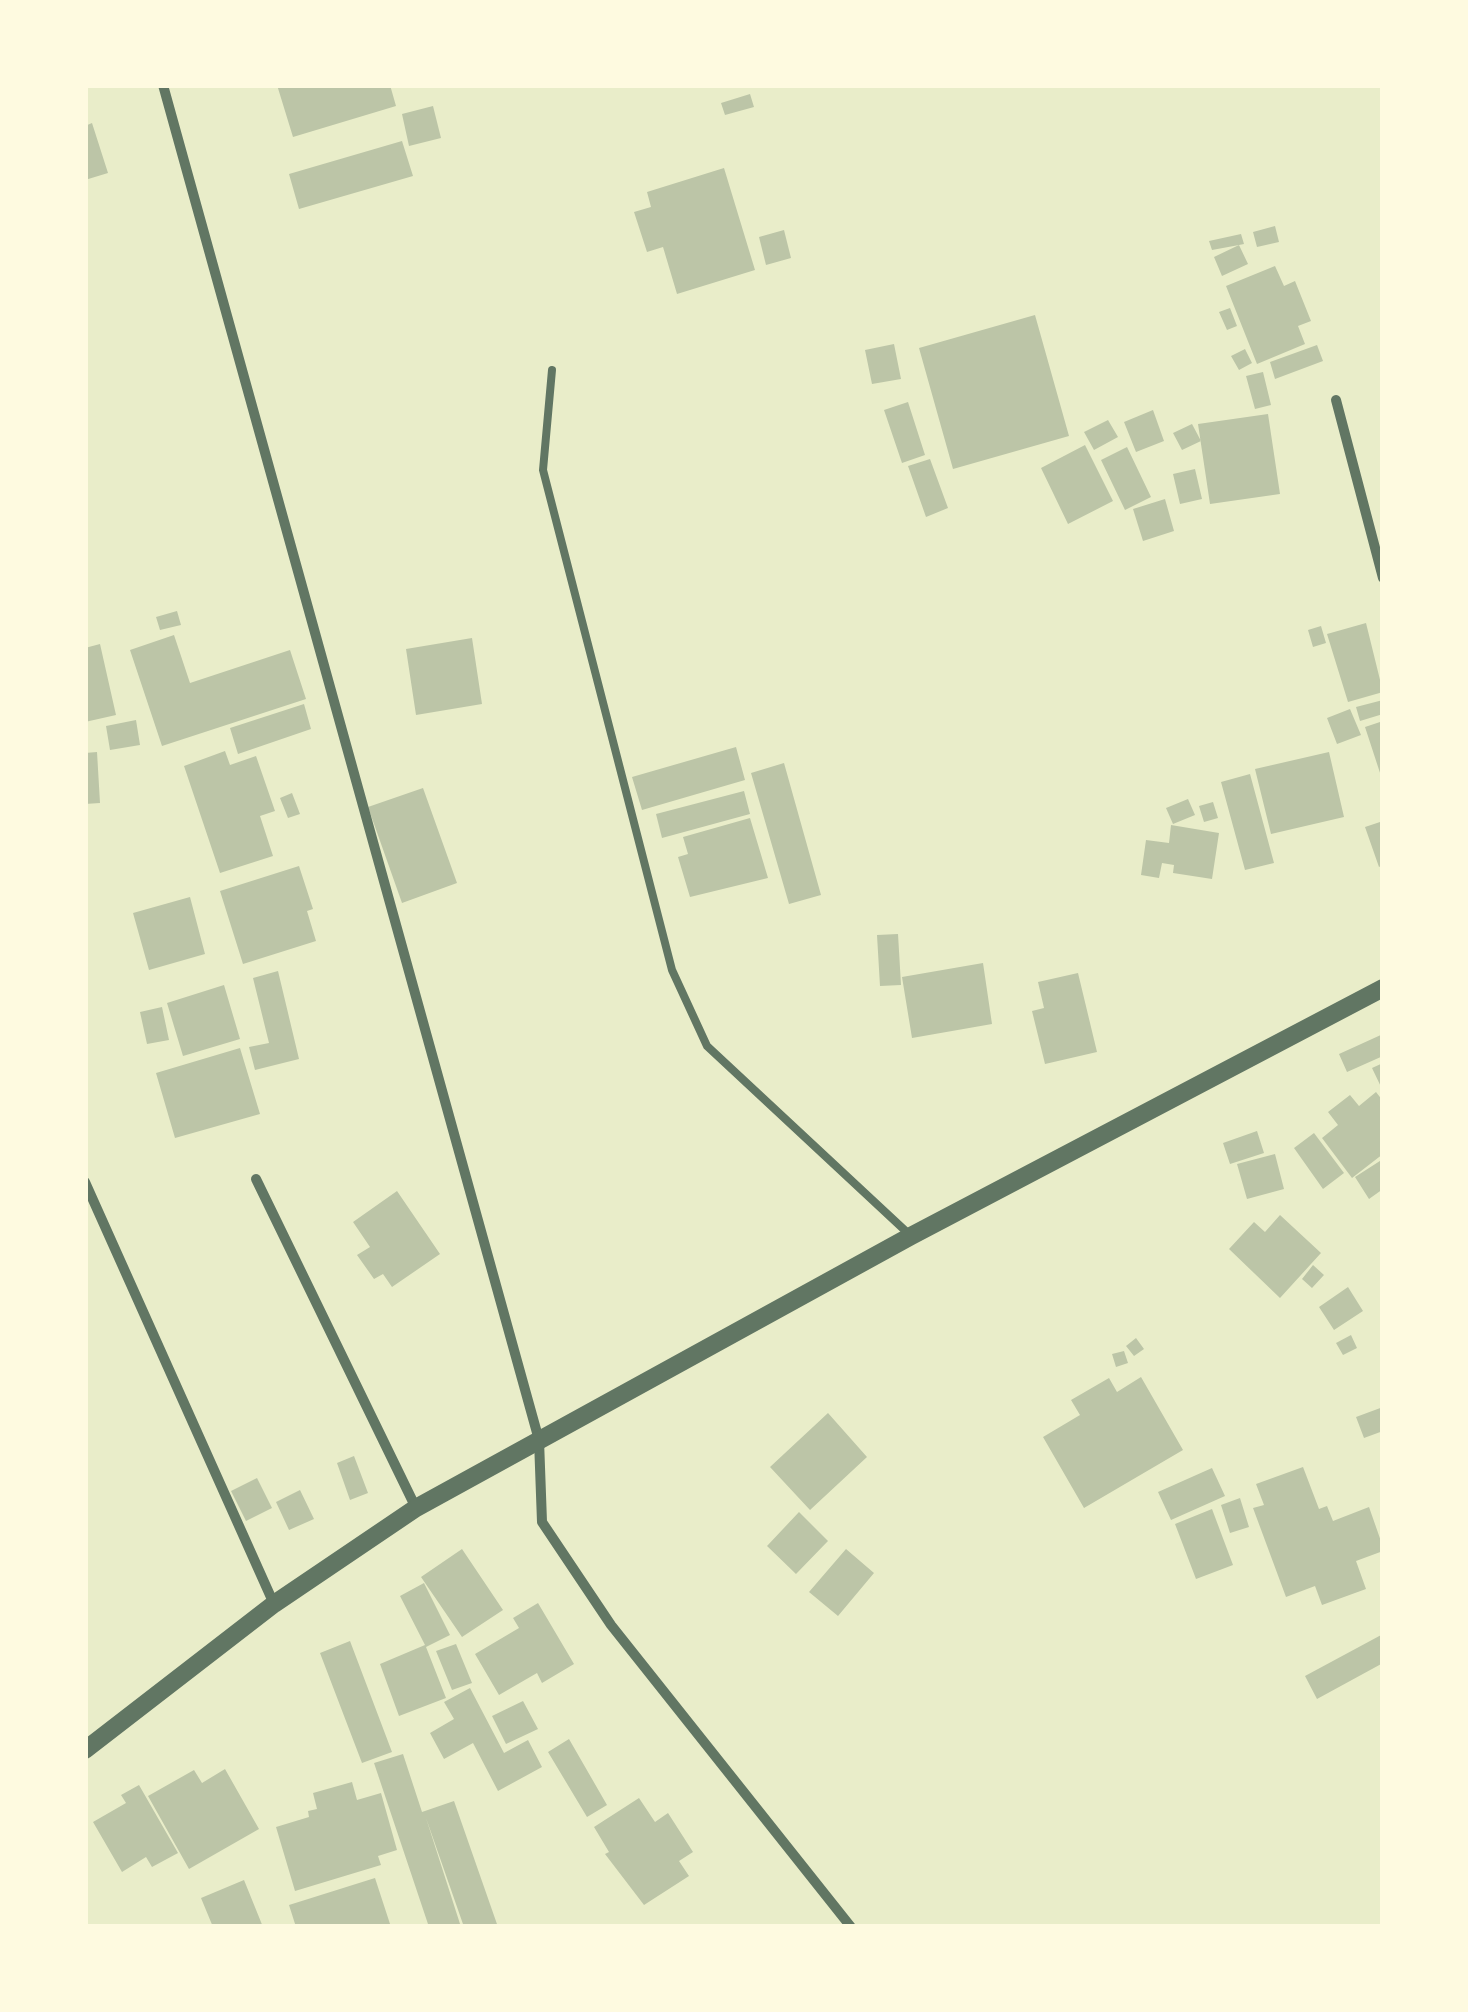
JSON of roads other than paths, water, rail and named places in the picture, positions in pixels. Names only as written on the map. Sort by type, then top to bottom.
[{"type":"street","points":[[163,85],[539,1440],[542,1522],[611,1625],[851,1927]]},
{"type":"street","points":[[1336,400],[1383,578]]},
{"type":"street","points":[[85,1750],[274,1604],[416,1508],[911,1236],[1383,988]]},
{"type":"street","points":[[256,1178],[416,1508]]},
{"type":"street","points":[[85,1182],[274,1604]]},
{"type":"lane","points":[[552,370],[543,470],[672,970],[707,1046],[911,1236]]}]
